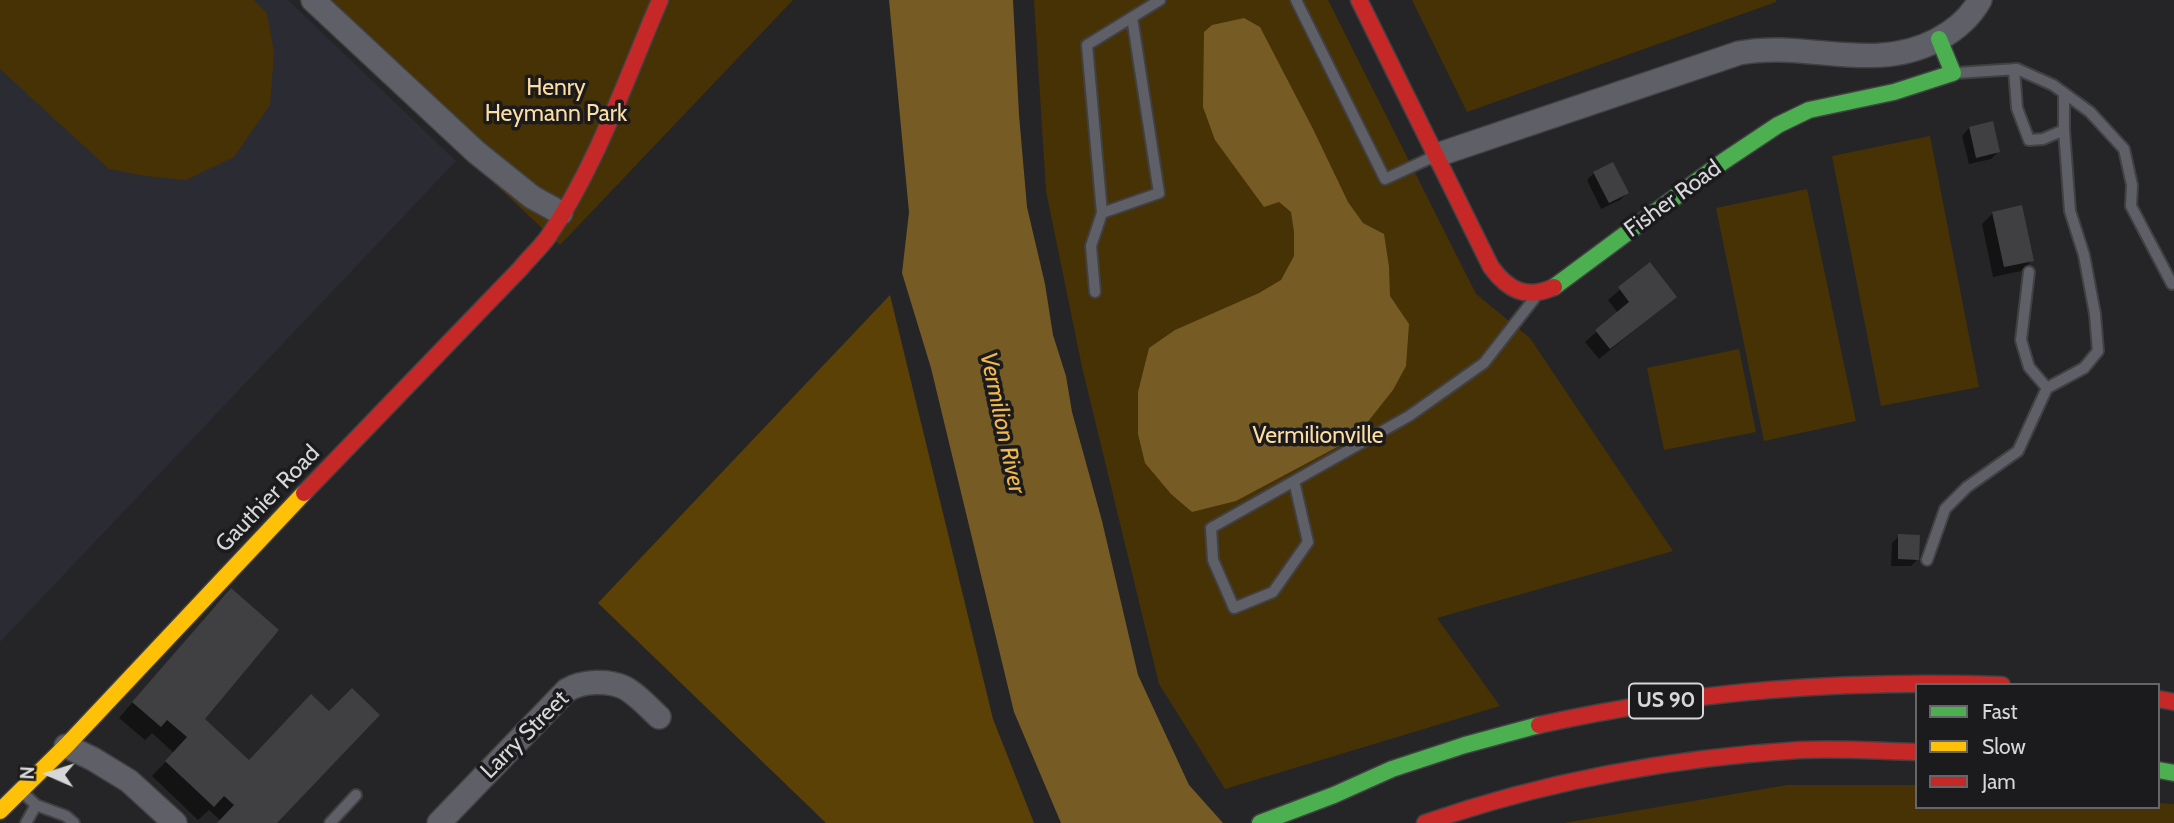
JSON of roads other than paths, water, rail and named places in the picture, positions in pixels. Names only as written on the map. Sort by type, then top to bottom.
[{"type":"main road","name":"Gauthier Road","points":[[0,811],[66,746],[547,239],[600,141],[660,0]]},
{"type":"main road","points":[[1359,0],[1491,267],[1498,277],[1515,291],[1526,295],[1538,294]]},
{"type":"main road","points":[[1939,39],[1953,73]]},
{"type":"main road","name":"Fisher Road","points":[[1538,294],[1552,289],[1724,161],[1778,125],[1809,110],[1894,92],[1953,73]]},
{"type":"main road","name":"US 90","points":[[1259,823],[1343,792],[1390,770],[1496,737],[1598,712],[1693,696],[1818,685],[1963,683]]},
{"type":"main road","points":[[1424,823],[1488,801],[1627,771],[1802,750],[1915,752]]},
{"type":"street","points":[[313,0],[476,152],[533,197],[561,213]]},
{"type":"street","points":[[1437,155],[1739,54],[1758,50],[1783,50],[1887,57],[1910,52],[1939,39],[1966,19],[1980,0]]},
{"type":"street","name":"Larry Street","points":[[439,823],[567,690],[575,686],[589,683],[622,686],[659,717]]},
{"type":"street","points":[[66,746],[129,781],[175,823]]},
{"type":"lane","points":[[1095,292],[1091,246],[1101,214],[1087,45],[1132,17],[1145,4],[1160,0]]},
{"type":"lane","points":[[1296,0],[1385,179],[1437,155]]},
{"type":"lane","points":[[1101,214],[1159,192],[1132,17]]},
{"type":"lane","points":[[1953,73],[2014,69],[2053,85],[2090,112],[2124,149],[2132,186],[2131,206],[2173,286]]},
{"type":"lane","points":[[2014,69],[2017,108],[2029,140],[2043,139],[2064,130]]},
{"type":"lane","points":[[1927,560],[1945,509],[1968,487],[2018,452],[2047,388],[2084,368],[2098,351],[2095,314],[2084,255],[2070,211],[2064,93]]},
{"type":"lane","points":[[2029,272],[2021,340],[2029,367],[2047,388]]},
{"type":"lane","points":[[1294,481],[1308,542],[1273,593],[1234,608],[1213,560],[1211,528],[1294,481],[1409,416],[1484,363],[1538,294]]},
{"type":"lane","points":[[20,790],[36,805],[66,816],[74,823]]},
{"type":"lane","points":[[330,823],[356,794]]},
{"type":"lane","points":[[26,823],[36,805]]},
{"type":"water","name":"Vermilion River","points":[[889,0],[1013,0],[1027,207],[1045,284],[1053,335],[1066,376],[1072,412],[1102,521],[1138,675],[1189,785],[1223,823],[1061,823],[1014,712],[931,368],[902,273],[909,212]]},
{"type":"water","points":[[1244,18],[1260,27],[1348,202],[1363,223],[1384,234],[1390,296],[1409,324],[1406,366],[1393,390],[1366,424],[1339,446],[1236,501],[1192,512],[1171,494],[1145,463],[1138,434],[1138,392],[1149,348],[1175,330],[1259,293],[1281,280],[1294,256],[1291,212],[1279,202],[1264,207],[1215,140],[1203,107],[1204,32],[1212,25]]},
{"type":"park label","name":"Henry Heymann Park","points":[[556,101]]},
{"type":"park label","name":"Vermilionville","points":[[1318,436]]}]
